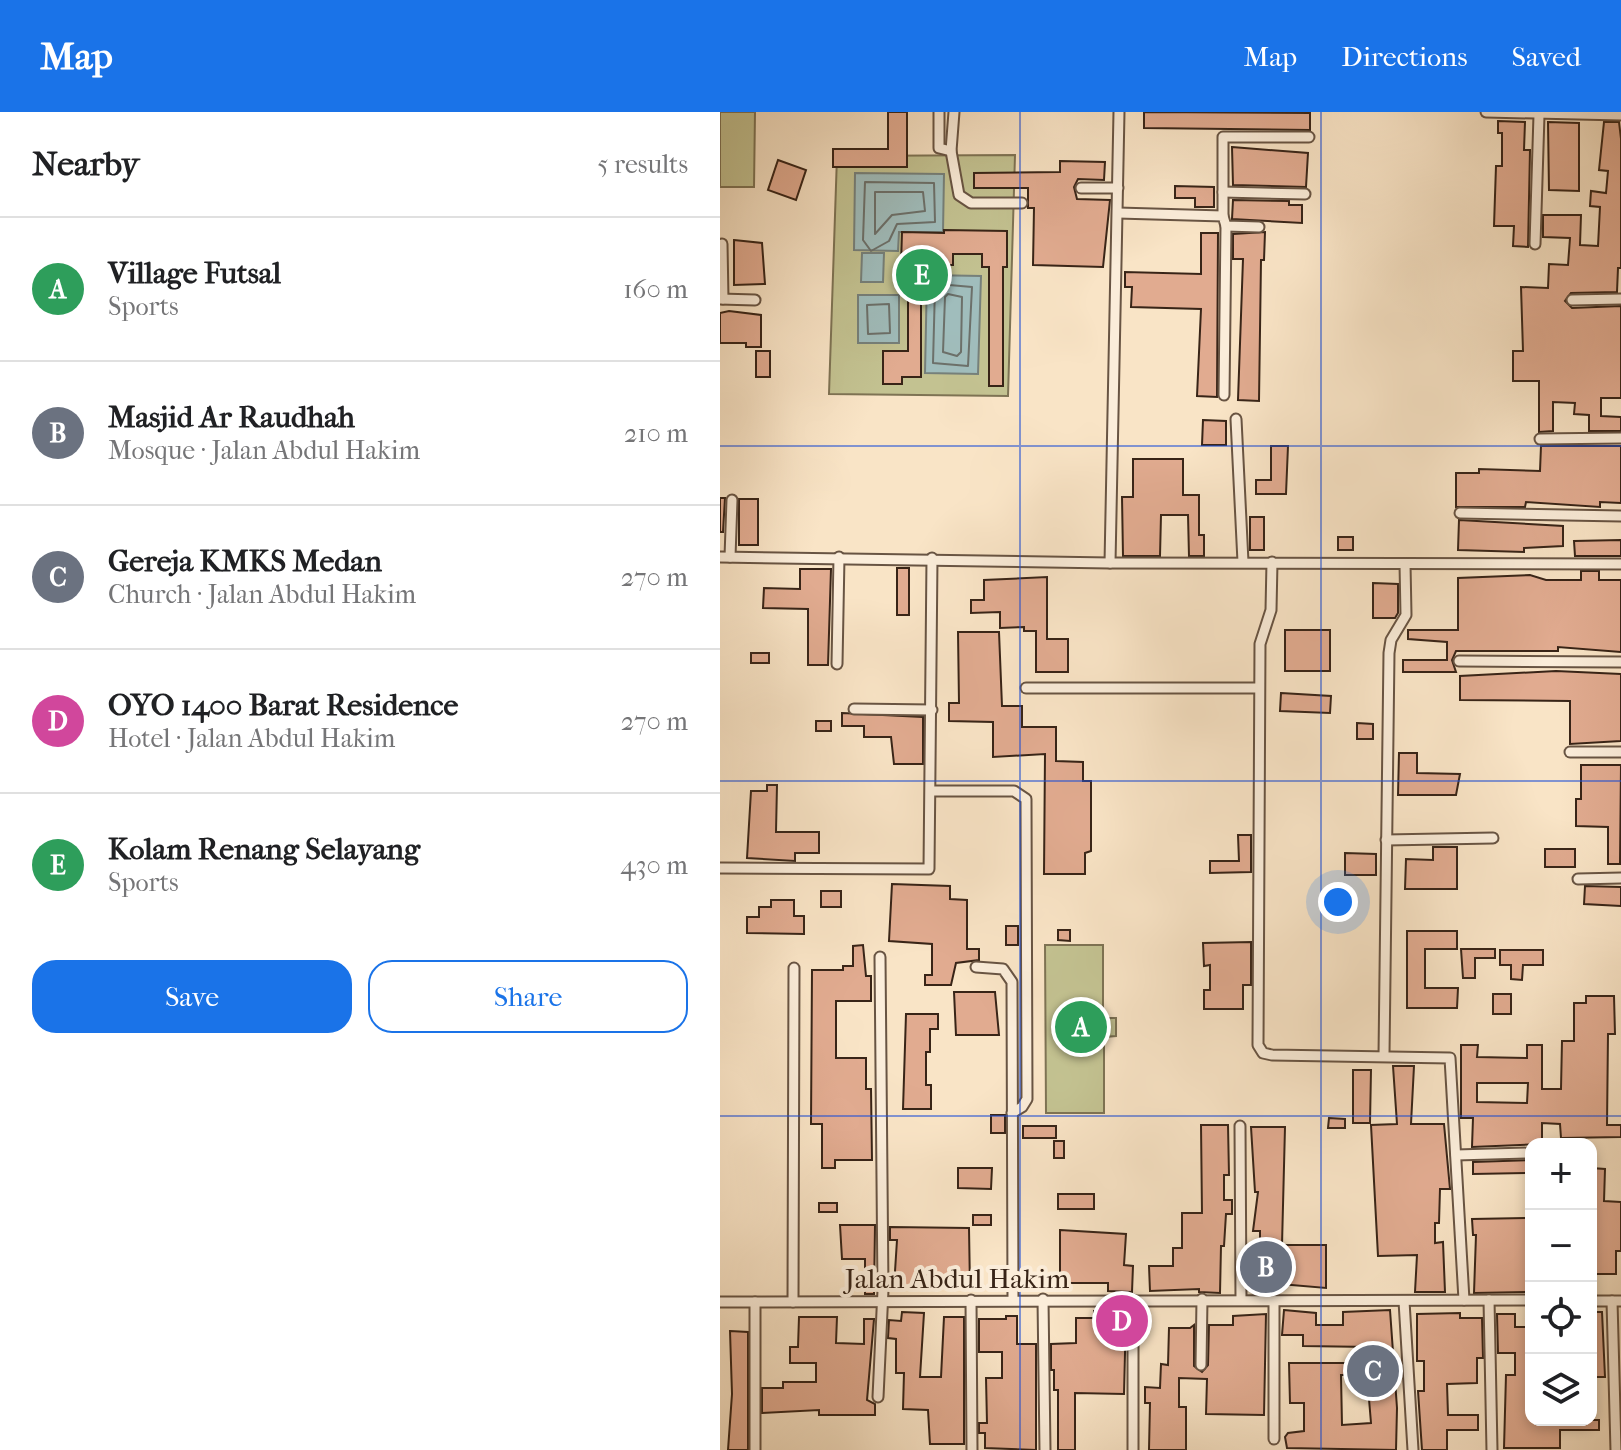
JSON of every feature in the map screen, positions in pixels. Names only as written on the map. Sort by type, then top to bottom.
[{"type":"street","points":[[939,112],[939,148],[951,151]]},
{"type":"street","points":[[954,112],[954,144],[951,151],[959,195],[964,200],[1022,203]]},
{"type":"street","points":[[1110,563],[1119,112]]},
{"type":"street","points":[[1486,112],[1621,115]]},
{"type":"street","points":[[1535,244],[1539,115]]},
{"type":"street","points":[[1224,395],[1224,136],[1309,137]]},
{"type":"street","points":[[1081,188],[1118,188]]},
{"type":"street","points":[[1223,192],[1305,194]]},
{"type":"street","points":[[1118,213],[1225,221],[1259,227]]},
{"type":"street","points":[[722,244],[721,299],[755,300]]},
{"type":"street","points":[[1572,300],[1621,299]]},
{"type":"street","points":[[1236,419],[1243,562]]},
{"type":"street","points":[[1540,439],[1621,438]]},
{"type":"street","points":[[732,500],[725,557],[1110,563],[1621,564]]},
{"type":"street","points":[[1460,513],[1621,516]]},
{"type":"street","points":[[837,664],[839,557]]},
{"type":"street","points":[[720,868],[924,871],[931,863],[932,558]]},
{"type":"street","points":[[1272,562],[1271,610],[1260,639],[1258,1045],[1263,1053],[1272,1055],[1450,1058],[1464,1300]]},
{"type":"street","points":[[1384,1055],[1389,653],[1391,640],[1406,615],[1405,564]]},
{"type":"street","points":[[1459,661],[1621,662]]},
{"type":"street","points":[[1026,688],[1259,688]]},
{"type":"street","points":[[854,709],[932,710]]},
{"type":"street","points":[[1570,752],[1621,752]]},
{"type":"street","points":[[932,791],[1014,791],[1026,799],[1027,1099],[1012,1113]]},
{"type":"street","points":[[1386,840],[1493,838]]},
{"type":"street","points":[[1578,879],[1621,878]]},
{"type":"street","points":[[878,1397],[883,1300],[880,957]]},
{"type":"street","points":[[976,967],[1003,969],[1012,982],[1013,1299]]},
{"type":"street","points":[[793,1302],[794,968]]},
{"type":"street","points":[[1240,1126],[1241,1299]]},
{"type":"street","points":[[1456,1155],[1525,1153]]},
{"type":"street","points":[[1043,1299],[1045,1450]]},
{"type":"street","points":[[1201,1365],[1202,1299]]},
{"type":"street","points":[[971,1300],[972,1450]]},
{"type":"street","points":[[1133,1300],[1133,1450]]},
{"type":"street","points":[[1489,1300],[1492,1450]]},
{"type":"street","name":"Jalan Abdul Hakim","points":[[720,1302],[1525,1300]]},
{"type":"street","points":[[1274,1301],[1274,1439]]},
{"type":"street","points":[[1404,1301],[1413,1450]]},
{"type":"street","points":[[1616,1450],[1617,1301]]},
{"type":"street","points":[[755,1302],[755,1450]]},
{"type":"shaded area","points":[[720,112],[755,112],[754,187],[720,187]]},
{"type":"shaded area","points":[[1015,155],[1008,396],[829,394],[837,156]]},
{"type":"shaded area","points":[[1045,945],[1103,945],[1103,1018],[1116,1018],[1116,1036],[1104,1037],[1104,1113],[1046,1113]]},
{"type":"water","points":[[855,173],[944,174],[943,232],[899,232],[898,251],[854,250]]},
{"type":"water","points":[[862,253],[884,253],[883,282],[861,282]]},
{"type":"water","points":[[927,275],[981,276],[978,374],[925,373]]},
{"type":"water","points":[[858,295],[899,295],[899,343],[858,343]]},
{"type":"building","points":[[888,112],[907,112],[907,167],[833,167],[833,149],[888,149]]},
{"type":"building","points":[[1144,112],[1310,113],[1310,130],[1144,128]]},
{"type":"building","points":[[1498,121],[1525,122],[1524,150],[1530,150],[1528,247],[1513,246],[1514,226],[1494,226],[1496,166],[1502,166],[1502,133],[1498,133]]},
{"type":"building","points":[[1548,122],[1579,123],[1579,191],[1549,190]]},
{"type":"building","points":[[1604,122],[1619,122],[1621,139],[1621,268],[1618,268],[1617,292],[1571,293],[1565,301],[1572,308],[1621,306],[1621,398],[1601,398],[1601,416],[1621,417],[1621,431],[1589,431],[1589,415],[1574,414],[1575,403],[1553,402],[1553,431],[1539,432],[1539,381],[1513,381],[1513,351],[1523,351],[1521,287],[1548,288],[1549,264],[1568,265],[1570,238],[1543,237],[1543,215],[1581,215],[1580,245],[1598,246],[1600,207],[1590,206],[1591,191],[1606,193],[1608,171],[1599,170]]},
{"type":"building","points":[[1232,147],[1308,153],[1306,187],[1233,185]]},
{"type":"building","points":[[778,160],[806,170],[796,200],[768,190]]},
{"type":"building","points":[[1060,161],[1105,162],[1104,180],[1078,179],[1074,187],[1077,199],[1110,200],[1103,267],[1033,265],[1034,208],[1028,208],[1028,188],[974,188],[974,173],[1060,172]]},
{"type":"building","points":[[1175,186],[1214,187],[1214,207],[1195,207],[1195,198],[1175,198]]},
{"type":"building","points":[[1233,200],[1289,201],[1289,205],[1302,205],[1302,223],[1232,219]]},
{"type":"building","points":[[944,230],[1007,231],[1007,267],[1003,267],[1003,386],[989,386],[989,267],[982,267],[982,254],[953,254],[953,265],[901,265],[902,232],[944,233]]},
{"type":"building","points":[[1265,232],[1264,260],[1261,260],[1259,401],[1238,400],[1243,259],[1233,259],[1233,234]]},
{"type":"building","points":[[1201,233],[1218,233],[1217,397],[1197,396],[1201,309],[1131,307],[1132,287],[1125,287],[1125,272],[1201,274]]},
{"type":"building","points":[[734,240],[762,243],[765,284],[734,285]]},
{"type":"building","points":[[908,283],[921,283],[921,377],[902,377],[902,384],[883,384],[883,351],[908,351]]},
{"type":"building","points":[[729,311],[761,315],[761,347],[746,347],[746,343],[720,343],[720,313]]},
{"type":"building","points":[[756,351],[770,351],[770,377],[756,377]]},
{"type":"building","points":[[1203,420],[1226,421],[1226,445],[1202,445]]},
{"type":"building","points":[[1271,446],[1288,446],[1286,494],[1256,494],[1256,480],[1271,480]]},
{"type":"building","points":[[1541,446],[1621,446],[1621,503],[1600,502],[1600,507],[1526,502],[1525,507],[1456,507],[1456,473],[1479,473],[1479,469],[1540,471]]},
{"type":"building","points":[[1133,459],[1183,459],[1183,495],[1199,495],[1199,535],[1204,535],[1204,556],[1189,556],[1188,515],[1161,515],[1160,556],[1123,556],[1122,497],[1133,497]]},
{"type":"building","points":[[720,498],[725,498],[723,532],[720,532]]},
{"type":"building","points":[[739,499],[758,499],[758,545],[739,545]]},
{"type":"building","points":[[1250,517],[1264,517],[1264,550],[1250,550]]},
{"type":"building","points":[[1459,520],[1563,526],[1563,546],[1524,548],[1524,552],[1458,550]]},
{"type":"building","points":[[1338,537],[1353,537],[1353,550],[1338,550]]},
{"type":"building","points":[[1621,540],[1621,556],[1575,556],[1574,541]]},
{"type":"building","points":[[897,568],[909,568],[909,615],[897,615]]},
{"type":"building","points":[[800,569],[831,569],[828,665],[808,665],[808,609],[763,608],[764,588],[800,589]]},
{"type":"building","points":[[1581,571],[1599,571],[1599,580],[1621,580],[1621,652],[1558,647],[1558,651],[1456,651],[1452,660],[1456,672],[1403,672],[1403,660],[1447,660],[1447,642],[1408,639],[1408,630],[1458,630],[1458,578],[1530,575],[1546,580],[1581,580]]},
{"type":"building","points":[[1047,577],[1047,639],[1068,639],[1068,672],[1036,672],[1036,631],[1024,631],[1024,627],[1000,628],[1000,612],[971,613],[971,600],[984,600],[984,580]]},
{"type":"building","points":[[1373,583],[1398,584],[1398,613],[1395,618],[1373,618]]},
{"type":"building","points":[[1285,630],[1330,630],[1330,671],[1285,671]]},
{"type":"building","points":[[958,632],[999,632],[1002,706],[1022,706],[1022,727],[1056,727],[1056,761],[1083,762],[1083,781],[1091,781],[1091,851],[1085,853],[1085,874],[1044,874],[1045,754],[993,757],[993,722],[949,721],[949,703],[959,703]]},
{"type":"building","points":[[751,653],[769,653],[769,663],[751,663]]},
{"type":"building","points":[[1556,671],[1621,674],[1621,741],[1570,744],[1570,701],[1460,700],[1460,676]]},
{"type":"building","points":[[1281,693],[1331,696],[1330,713],[1280,711]]},
{"type":"building","points":[[842,713],[923,717],[923,764],[894,764],[891,737],[864,737],[864,726],[842,726]]},
{"type":"building","points":[[816,721],[831,721],[831,731],[816,731]]},
{"type":"building","points":[[1357,723],[1373,724],[1373,739],[1357,739]]},
{"type":"building","points":[[1399,753],[1417,753],[1417,773],[1460,774],[1456,795],[1398,795]]},
{"type":"building","points":[[1581,765],[1621,765],[1620,864],[1608,864],[1608,827],[1576,826],[1576,799],[1581,799]]},
{"type":"building","points":[[767,785],[777,785],[776,832],[819,832],[819,853],[795,853],[795,861],[747,858],[751,791],[767,791]]},
{"type":"building","points":[[1238,835],[1251,835],[1251,872],[1210,873],[1210,861],[1239,861]]},
{"type":"building","points":[[1433,847],[1457,847],[1457,889],[1405,889],[1406,859],[1433,860]]},
{"type":"building","points":[[1545,849],[1575,849],[1575,867],[1545,867]]},
{"type":"building","points":[[1345,853],[1376,854],[1376,875],[1345,875]]},
{"type":"building","points":[[892,884],[950,886],[950,899],[967,900],[967,949],[979,949],[979,960],[956,963],[951,985],[925,985],[925,975],[932,975],[932,944],[889,941]]},
{"type":"building","points":[[1585,886],[1621,887],[1621,906],[1584,904]]},
{"type":"building","points":[[821,891],[841,891],[841,907],[821,907]]},
{"type":"building","points":[[771,900],[794,900],[794,916],[804,916],[804,934],[747,933],[747,917],[759,917],[759,907],[771,907]]},
{"type":"building","points":[[1006,926],[1018,926],[1018,945],[1006,945]]},
{"type":"building","points":[[1058,930],[1070,930],[1070,941],[1058,940]]},
{"type":"building","points":[[1407,931],[1457,931],[1457,949],[1425,949],[1425,988],[1458,988],[1457,1008],[1407,1008]]},
{"type":"building","points":[[1251,942],[1251,985],[1243,985],[1243,1009],[1204,1009],[1204,990],[1210,990],[1210,965],[1204,966],[1203,943]]},
{"type":"building","points":[[863,945],[866,976],[871,976],[871,1001],[836,1001],[836,1058],[866,1058],[866,1089],[871,1089],[872,1160],[835,1160],[835,1168],[822,1168],[822,1124],[811,1124],[812,970],[843,970],[843,966],[853,966],[853,946]]},
{"type":"building","points":[[1461,949],[1495,949],[1495,958],[1475,958],[1475,978],[1463,978]]},
{"type":"building","points":[[1500,950],[1543,950],[1543,965],[1523,965],[1522,980],[1511,979],[1511,965],[1500,965]]},
{"type":"building","points":[[954,992],[995,992],[999,1035],[956,1035]]},
{"type":"building","points":[[1493,994],[1511,994],[1511,1014],[1493,1014]]},
{"type":"building","points":[[1586,996],[1614,996],[1615,1034],[1608,1034],[1607,1125],[1621,1125],[1621,1137],[1561,1138],[1560,1124],[1542,1123],[1542,1138],[1525,1138],[1525,1145],[1472,1147],[1473,1118],[1461,1118],[1461,1045],[1478,1045],[1477,1057],[1527,1058],[1527,1045],[1542,1045],[1542,1089],[1561,1089],[1562,1041],[1574,1041],[1574,1003],[1586,1003]],"holes":[[[1477,1083],[1528,1083],[1527,1103],[1477,1102]]]},
{"type":"building","points":[[906,1014],[938,1014],[938,1029],[930,1029],[930,1052],[926,1052],[926,1085],[931,1085],[931,1109],[903,1109]]},
{"type":"building","points":[[1393,1066],[1414,1066],[1411,1124],[1444,1124],[1450,1189],[1440,1189],[1435,1243],[1443,1242],[1445,1292],[1415,1292],[1417,1255],[1378,1256],[1371,1125],[1397,1124]]},
{"type":"building","points":[[1353,1070],[1371,1070],[1370,1123],[1353,1123]]},
{"type":"building","points":[[991,1115],[1005,1115],[1005,1133],[991,1133]]},
{"type":"building","points":[[1329,1118],[1345,1119],[1345,1128],[1328,1128]]},
{"type":"building","points":[[1201,1125],[1228,1125],[1229,1175],[1224,1175],[1224,1200],[1232,1200],[1232,1214],[1226,1214],[1224,1246],[1221,1246],[1220,1293],[1199,1292],[1199,1289],[1150,1291],[1149,1266],[1173,1266],[1173,1248],[1182,1248],[1182,1213],[1202,1213]]},
{"type":"building","points":[[1023,1126],[1056,1126],[1056,1138],[1023,1138]]},
{"type":"building","points":[[1251,1127],[1285,1127],[1282,1245],[1326,1245],[1326,1288],[1280,1284],[1249,1273],[1260,1242],[1260,1231],[1253,1231],[1258,1192],[1255,1192]]},
{"type":"building","points":[[1054,1141],[1064,1141],[1064,1158],[1054,1158]]},
{"type":"building","points":[[1525,1160],[1525,1173],[1473,1174],[1473,1162]]},
{"type":"building","points":[[958,1168],[992,1168],[991,1189],[958,1188]]},
{"type":"building","points":[[1597,1168],[1605,1169],[1604,1201],[1621,1202],[1621,1251],[1616,1251],[1616,1274],[1597,1274]]},
{"type":"building","points":[[1058,1194],[1094,1194],[1094,1209],[1058,1209]]},
{"type":"building","points":[[819,1203],[837,1203],[837,1212],[819,1212]]},
{"type":"building","points":[[973,1215],[991,1215],[991,1225],[973,1225]]},
{"type":"building","points":[[1525,1218],[1525,1292],[1474,1293],[1476,1235],[1473,1235],[1472,1219]]},
{"type":"building","points":[[840,1225],[875,1225],[874,1294],[865,1294],[865,1259],[842,1259]]},
{"type":"building","points":[[890,1227],[969,1228],[970,1288],[894,1287],[897,1240],[890,1240]]},
{"type":"building","points":[[1060,1230],[1126,1234],[1124,1265],[1133,1266],[1132,1292],[1108,1291],[1108,1283],[1060,1283]]},
{"type":"building","points":[[1284,1310],[1316,1313],[1316,1325],[1343,1325],[1343,1312],[1390,1310],[1397,1408],[1396,1450],[1287,1448],[1285,1437],[1288,1433],[1304,1431],[1304,1403],[1290,1403],[1289,1363],[1371,1363],[1371,1347],[1303,1346],[1303,1335],[1282,1335]],"holes":[[[1341,1375],[1367,1375],[1371,1423],[1342,1425]]]},
{"type":"building","points":[[1094,1311],[1126,1312],[1124,1394],[1075,1393],[1075,1450],[1058,1450],[1058,1390],[1054,1390],[1051,1344],[1076,1343],[1076,1318],[1094,1318]]},
{"type":"building","points":[[902,1312],[924,1313],[920,1377],[941,1377],[944,1317],[964,1317],[964,1444],[930,1444],[928,1410],[903,1409],[904,1373],[896,1373],[896,1339],[888,1338],[889,1320],[901,1321]]},
{"type":"building","points":[[1597,1312],[1602,1312],[1605,1377],[1597,1377]]},
{"type":"building","points":[[1460,1313],[1460,1318],[1482,1318],[1483,1358],[1477,1358],[1477,1383],[1447,1384],[1448,1415],[1478,1415],[1478,1430],[1447,1430],[1447,1450],[1422,1450],[1418,1391],[1424,1391],[1424,1361],[1417,1361],[1417,1314]]},
{"type":"building","points":[[1266,1314],[1264,1415],[1206,1414],[1207,1379],[1179,1378],[1179,1407],[1186,1407],[1186,1450],[1149,1450],[1150,1403],[1145,1403],[1145,1387],[1160,1388],[1161,1364],[1168,1365],[1169,1328],[1190,1328],[1194,1325],[1194,1366],[1202,1372],[1208,1365],[1209,1325],[1233,1325],[1233,1316]]},
{"type":"building","points":[[1497,1314],[1515,1314],[1515,1327],[1525,1327],[1525,1426],[1597,1426],[1599,1420],[1599,1430],[1560,1430],[1560,1448],[1504,1448],[1506,1375],[1515,1375],[1515,1353],[1498,1353]]},
{"type":"building","points":[[1006,1316],[1017,1316],[1017,1344],[1036,1344],[1036,1450],[985,1448],[985,1433],[979,1433],[979,1423],[987,1423],[986,1378],[1002,1378],[1002,1352],[979,1352],[979,1319],[1006,1319]]},
{"type":"building","points":[[799,1317],[837,1317],[836,1343],[864,1344],[864,1319],[874,1319],[867,1400],[875,1404],[875,1415],[819,1415],[819,1410],[762,1413],[762,1388],[783,1388],[783,1382],[816,1382],[816,1363],[790,1363],[790,1347],[798,1347]]},
{"type":"building","points":[[730,1331],[748,1332],[748,1450],[728,1450],[732,1394]]},
{"type":"place","name":"Kolam Renang Selayang","points":[[922,275]]},
{"type":"place","name":"Village Futsal","points":[[1081,1027]]},
{"type":"place","name":"Masjid Ar Raudhah","points":[[1266,1267]]},
{"type":"place","name":"OYO 1400 Barat Residence","points":[[1122,1321]]},
{"type":"place","name":"Gereja KMKS Medan","points":[[1373,1371]]}]
